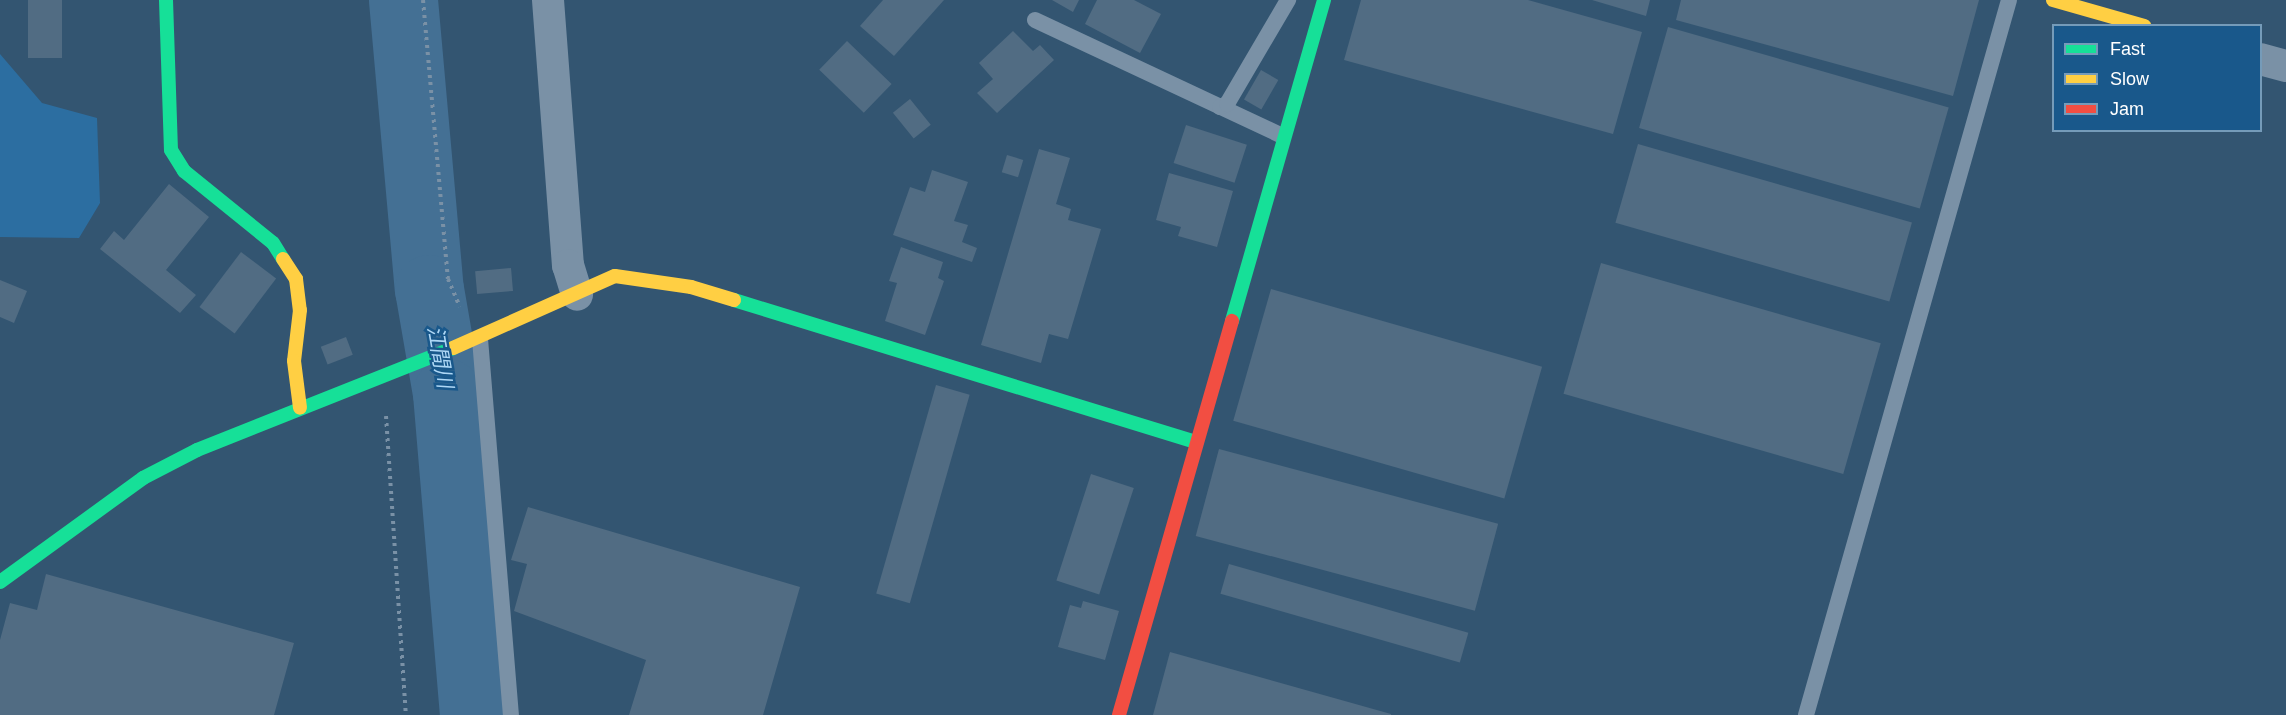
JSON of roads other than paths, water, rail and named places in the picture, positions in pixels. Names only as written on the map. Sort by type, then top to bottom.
[{"type":"street","points":[[166,0],[171,150],[184,171],[273,243],[297,279],[300,310],[294,361],[300,408]]},
{"type":"street","points":[[548,0],[568,265],[577,295]]},
{"type":"street","points":[[1119,715],[1281,135],[1324,0]]},
{"type":"street","points":[[2053,0],[2137,24]]},
{"type":"street","points":[[2262,59],[2286,66]]},
{"type":"street","points":[[0,582],[143,478],[300,408],[389,376],[480,339],[615,276],[691,287],[1197,442]]},
{"type":"lane","points":[[1220,107],[1227,105],[1288,0]]},
{"type":"lane","points":[[1806,715],[2009,0]]},
{"type":"lane","points":[[1035,20],[1281,135]]},
{"type":"lane","points":[[480,339],[481,394],[511,715]]},
{"type":"waterway","name":"江間川","points":[[403,0],[429,289],[447,393],[474,715]]}]
